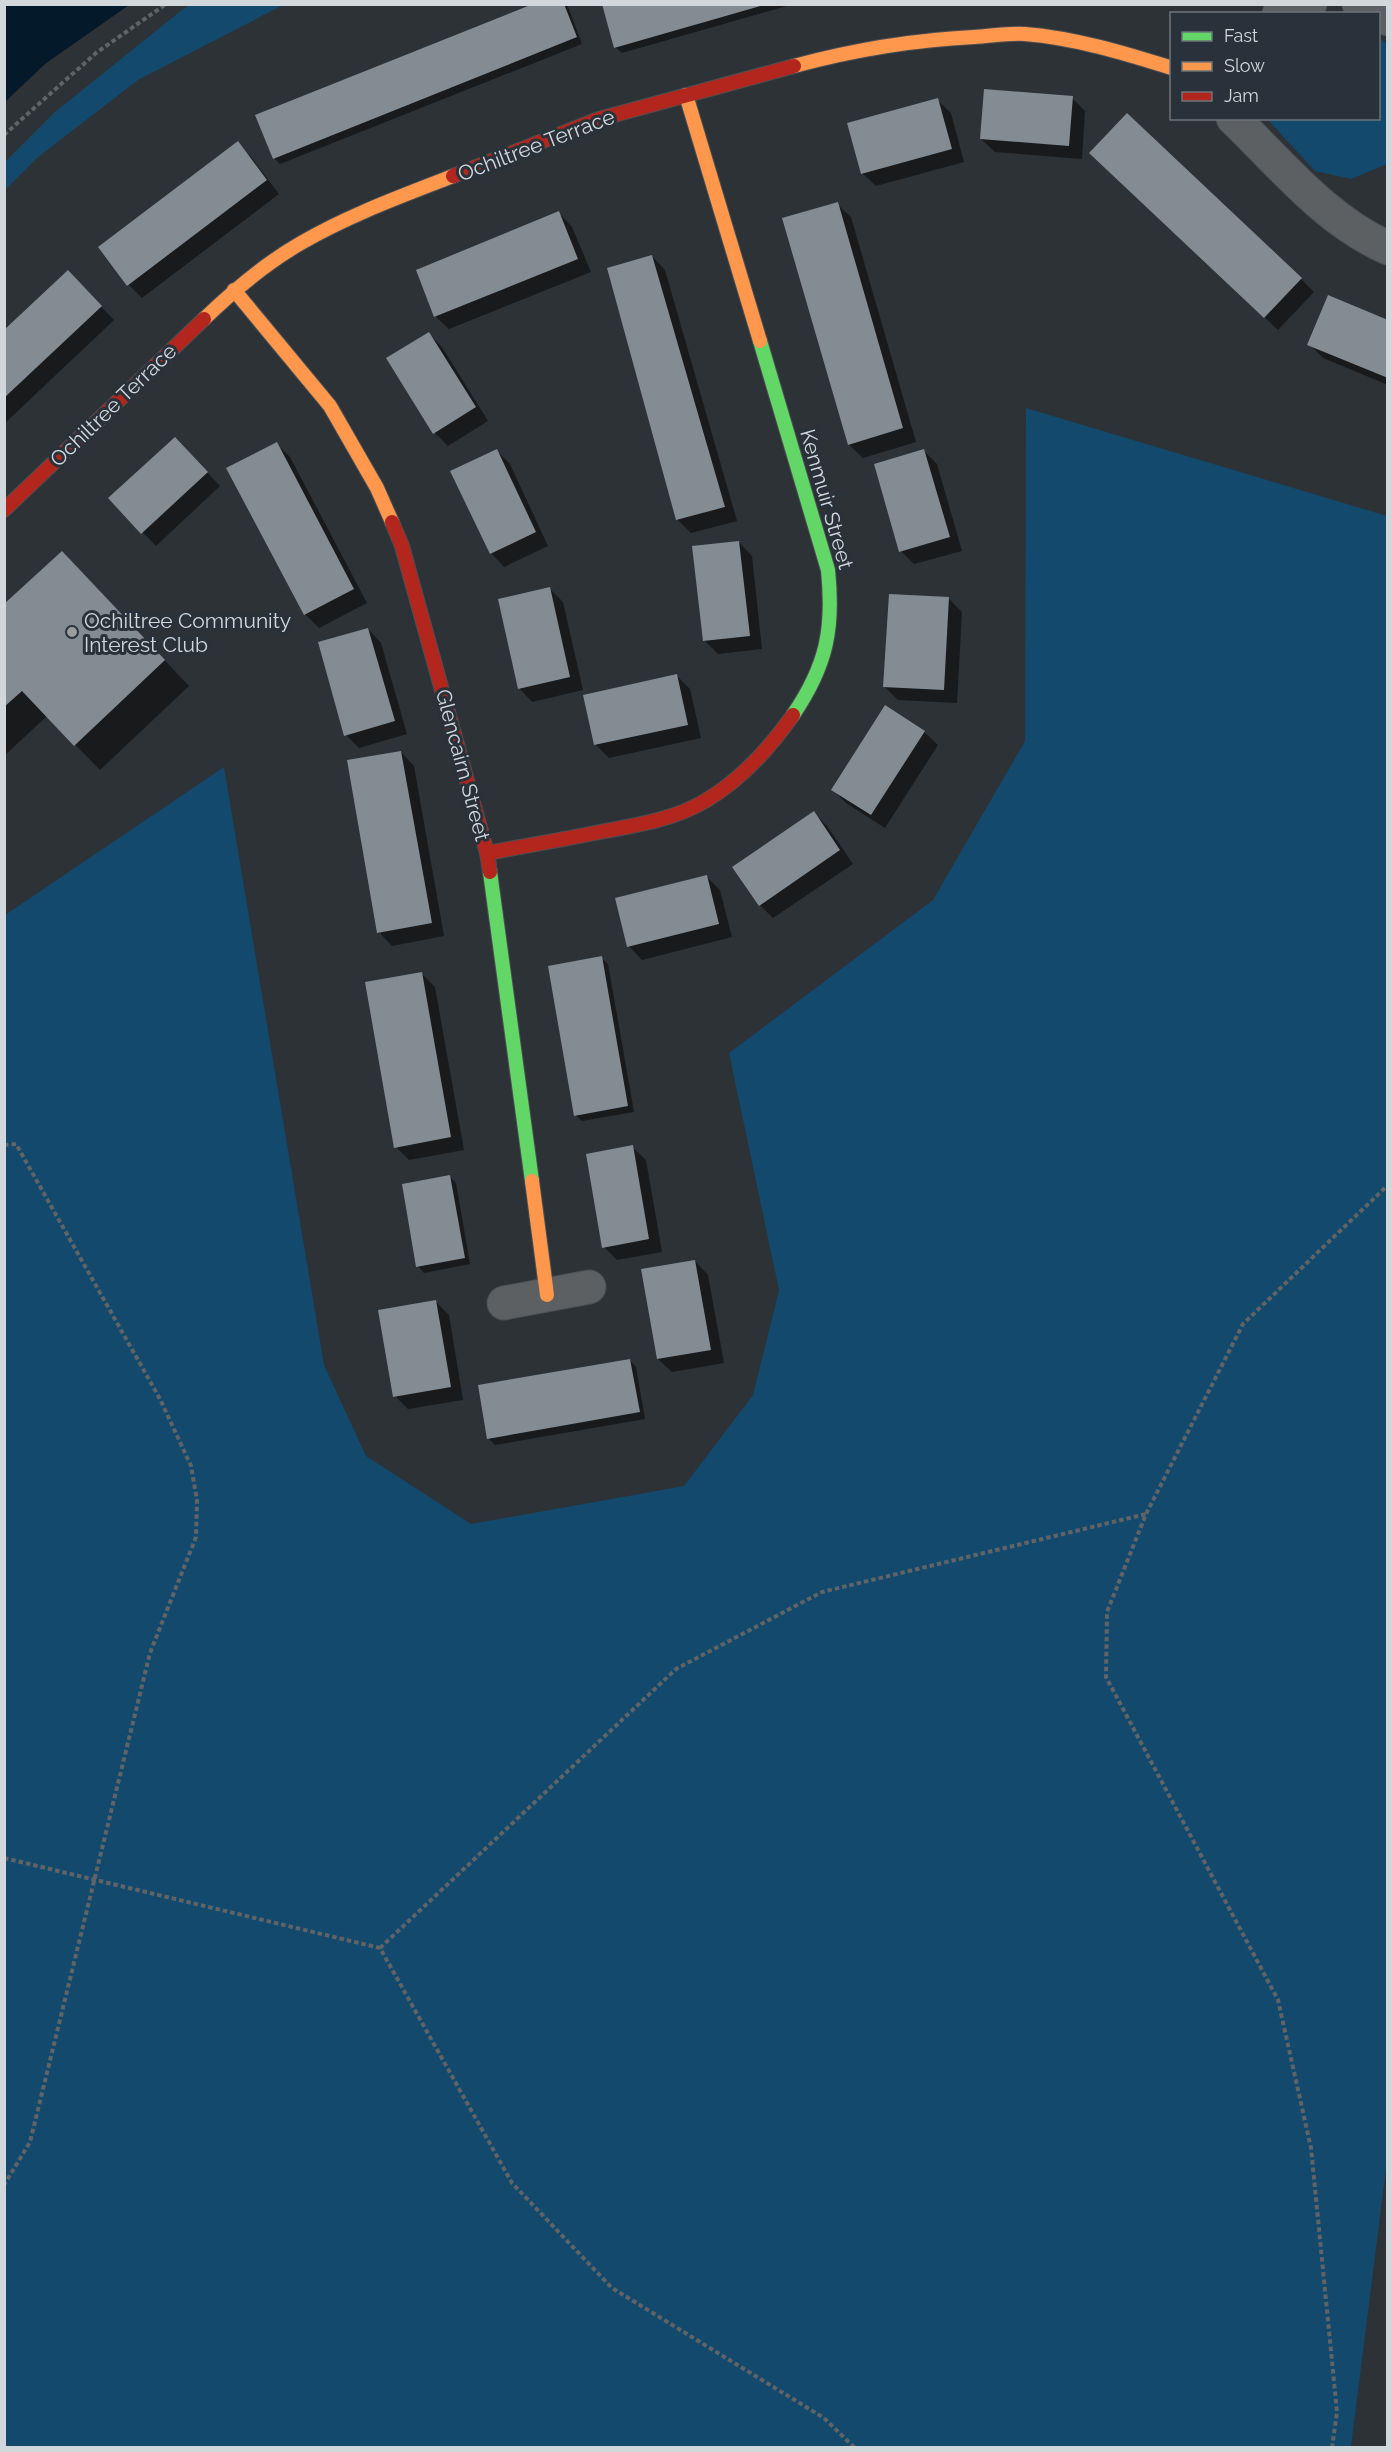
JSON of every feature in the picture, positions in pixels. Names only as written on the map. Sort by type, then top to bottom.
[{"type":"street","points":[[1285,12],[1310,4]]},
{"type":"street","points":[[1359,4],[1370,5],[1379,12]]},
{"type":"street","name":"Ochiltree Terrace","points":[[4,510],[234,290],[301,243],[380,205],[599,119],[844,52],[935,39],[1023,34],[1068,40],[1114,50],[1170,67]]},
{"type":"street","name":"Kenmuir Street","points":[[487,853],[650,822],[704,802],[750,768],[784,728],[810,686],[828,639],[832,610],[828,570],[686,95]]},
{"type":"street","points":[[1235,120],[1335,217],[1369,240],[1386,244]]},
{"type":"street","name":"Glencairn Street","points":[[234,290],[330,406],[377,488],[402,546],[487,853],[547,1294]]},
{"type":"street","points":[[504,1303],[589,1287]]},
{"type":"path","points":[[4,135],[96,53],[166,4]]},
{"type":"path","points":[[4,1145],[16,1144],[160,1399],[191,1466],[198,1500],[196,1536],[150,1653],[30,2142],[4,2185]]},
{"type":"path","points":[[1332,2448],[1337,2412],[1311,2148],[1278,2000],[1106,1677],[1107,1612],[1146,1514],[1243,1324],[1388,1185]]},
{"type":"path","points":[[380,1948],[676,1670],[822,1592],[1146,1514]]},
{"type":"path","points":[[4,1858],[380,1948],[512,2183],[612,2288],[825,2418],[855,2448]]},
{"type":"shaded area","points":[[5,4],[129,5],[45,64],[5,102]]},
{"type":"shaded area","points":[[188,5],[283,5],[138,80],[37,158],[5,190],[5,162],[55,112]]},
{"type":"shaded area","points":[[1380,38],[1387,45],[1387,164],[1351,179],[1315,171],[1268,120],[1380,120]]},
{"type":"shaded area","points":[[1026,408],[1387,516],[1388,2153],[1351,2447],[5,2447],[5,915],[224,767],[324,1365],[366,1456],[471,1524],[684,1486],[753,1395],[779,1290],[729,1053],[933,900],[1025,741]]},
{"type":"building","points":[[533,4],[564,4],[577,37],[273,159],[255,115]]},
{"type":"building","points":[[602,4],[764,4],[764,5],[614,48]]},
{"type":"building","points":[[984,89],[1073,96],[1069,146],[980,139]]},
{"type":"building","points":[[938,98],[952,149],[861,174],[847,123]]},
{"type":"building","points":[[1127,113],[1302,278],[1264,318],[1089,153]]},
{"type":"building","points":[[238,141],[267,180],[127,286],[98,247]]},
{"type":"building","points":[[838,202],[903,428],[848,445],[782,218]]},
{"type":"building","points":[[559,211],[578,259],[434,317],[416,270]]},
{"type":"building","points":[[652,255],[725,507],[676,520],[607,268]]},
{"type":"building","points":[[68,270],[102,306],[4,398],[4,330]]},
{"type":"building","points":[[1328,295],[1388,320],[1388,378],[1307,345]]},
{"type":"building","points":[[429,332],[476,407],[433,434],[386,358]]},
{"type":"building","points":[[175,437],[208,472],[141,534],[108,498]]},
{"type":"building","points":[[277,442],[354,589],[304,615],[226,468]]},
{"type":"building","points":[[497,449],[536,532],[490,554],[450,471]]},
{"type":"building","points":[[924,449],[950,537],[899,552],[874,464]]},
{"type":"building","points":[[739,541],[750,636],[703,641],[692,546]]},
{"type":"building","name":"Ochiltree Community Interest Club","points":[[62,551],[165,660],[74,746],[22,691],[4,707],[4,604]]},
{"type":"building","points":[[550,587],[570,677],[518,689],[498,599]]},
{"type":"building","points":[[889,594],[949,597],[944,690],[883,687]]},
{"type":"building","points":[[368,628],[395,721],[344,736],[318,642]]},
{"type":"building","points":[[677,674],[688,725],[594,745],[583,695]]},
{"type":"building","points":[[885,705],[925,731],[871,815],[831,790]]},
{"type":"building","points":[[401,751],[432,923],[377,933],[347,760]]},
{"type":"building","points":[[814,811],[840,850],[759,906],[732,867]]},
{"type":"building","points":[[707,875],[719,924],[627,947],[615,898]]},
{"type":"building","points":[[602,956],[628,1106],[574,1116],[548,966]]},
{"type":"building","points":[[422,972],[451,1137],[394,1148],[365,982]]},
{"type":"building","points":[[633,1145],[649,1239],[602,1248],[586,1154]]},
{"type":"building","points":[[450,1175],[465,1258],[416,1267],[402,1184]]},
{"type":"building","points":[[695,1260],[711,1350],[657,1359],[641,1269]]},
{"type":"building","points":[[436,1300],[451,1387],[393,1397],[378,1310]]},
{"type":"building","points":[[630,1359],[640,1412],[487,1439],[478,1385]]},
{"type":"traffic: fast","points":[[760,341],[828,570],[830,591],[826,646],[814,679],[793,715]]},
{"type":"traffic: fast","points":[[490,872],[532,1181]]},
{"type":"traffic: slow","points":[[794,66],[838,55],[906,43],[1019,34],[1081,43],[1170,67]]},
{"type":"traffic: slow","points":[[686,95],[760,341]]},
{"type":"traffic: slow","points":[[204,319],[250,278],[301,243],[357,215],[453,176]]},
{"type":"traffic: slow","points":[[234,290],[330,406],[377,488],[392,522]]},
{"type":"traffic: slow","points":[[532,1181],[547,1295]]},
{"type":"traffic: jam","points":[[453,176],[599,119],[794,66]]},
{"type":"traffic: jam","points":[[4,510],[204,319]]},
{"type":"traffic: jam","points":[[392,522],[402,546],[487,853],[490,872]]},
{"type":"traffic: jam","points":[[487,853],[643,824],[693,807],[718,793],[742,774],[764,752],[793,715]]},
{"type":"place","name":"Ochiltree Community Interest Club","points":[[72,632]]}]
